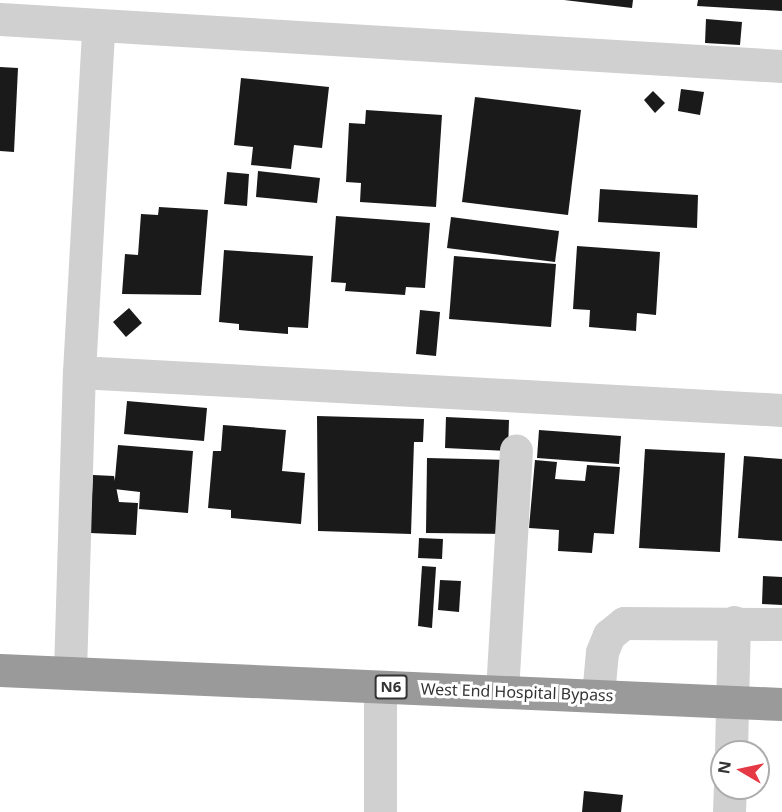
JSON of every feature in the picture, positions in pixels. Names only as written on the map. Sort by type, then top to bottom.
[{"type":"highway","name":"West End Hospital Bypass","points":[[0,670],[782,704]]},
{"type":"street","points":[[0,19],[98,28],[782,66]]},
{"type":"street","points":[[70,672],[79,372],[98,28]]},
{"type":"street","points":[[79,372],[782,410]]},
{"type":"street","points":[[502,692],[516,450]]},
{"type":"street","points":[[731,740],[734,622]]},
{"type":"street","points":[[598,695],[602,652],[609,635],[624,623],[782,624]]},
{"type":"street","points":[[380,687],[380,812]]},
{"type":"building","points":[[564,0],[633,0],[632,8]]},
{"type":"building","points":[[698,0],[782,0],[782,11],[697,6]]},
{"type":"building","points":[[706,19],[742,22],[740,45],[705,43]]},
{"type":"building","points":[[0,67],[18,68],[14,152],[0,151]]},
{"type":"building","points":[[241,78],[329,87],[322,148],[294,145],[291,169],[251,165],[253,147],[234,145]]},
{"type":"building","points":[[681,89],[704,92],[700,115],[678,111]]},
{"type":"building","points":[[653,91],[665,103],[655,113],[644,100]]},
{"type":"building","points":[[475,97],[581,110],[568,215],[462,202]]},
{"type":"building","points":[[366,110],[442,115],[436,207],[360,202],[361,183],[346,182],[349,123],[365,124]]},
{"type":"building","points":[[258,171],[320,178],[317,203],[256,197]]},
{"type":"building","points":[[227,172],[249,174],[247,206],[224,204]]},
{"type":"building","points":[[600,189],[698,195],[697,228],[598,222]]},
{"type":"building","points":[[159,207],[208,210],[201,295],[122,294],[125,254],[138,255],[141,214],[158,215]]},
{"type":"building","points":[[336,216],[430,223],[425,288],[406,287],[405,295],[345,291],[346,283],[331,282]]},
{"type":"building","points":[[451,217],[559,231],[555,262],[447,248]]},
{"type":"building","points":[[577,246],[660,252],[656,315],[637,313],[636,331],[589,327],[590,310],[573,309]]},
{"type":"building","points":[[224,250],[313,256],[308,328],[288,327],[288,334],[239,330],[239,324],[219,322]]},
{"type":"building","points":[[454,256],[556,264],[551,327],[449,319]]},
{"type":"building","points":[[129,308],[142,323],[126,337],[113,322]]},
{"type":"building","points":[[420,310],[440,312],[436,356],[416,354]]},
{"type":"building","points":[[127,401],[207,408],[204,441],[124,434]]},
{"type":"building","points":[[317,416],[424,419],[423,442],[414,442],[411,534],[318,531]]},
{"type":"building","points":[[446,417],[509,420],[508,451],[445,448]]},
{"type":"building","points":[[223,425],[286,430],[282,471],[305,473],[301,524],[231,518],[231,510],[208,508],[213,451],[221,451]]},
{"type":"building","points":[[539,430],[621,436],[619,464],[537,458]]},
{"type":"building","points":[[118,445],[193,451],[188,513],[139,509],[140,492],[114,489]]},
{"type":"building","points":[[645,449],[725,453],[720,552],[639,548]]},
{"type":"building","points":[[744,456],[782,459],[782,541],[738,538]]},
{"type":"building","points":[[427,458],[511,460],[509,534],[426,533]]},
{"type":"building","points":[[535,460],[557,462],[555,479],[585,481],[587,465],[620,467],[614,534],[594,533],[592,553],[558,551],[559,530],[529,528]]},
{"type":"building","points":[[93,475],[114,476],[119,502],[138,503],[136,535],[90,533]]},
{"type":"building","points":[[419,538],[443,539],[442,559],[418,558]]},
{"type":"building","points":[[422,566],[436,567],[432,628],[418,626]]},
{"type":"building","points":[[763,576],[782,577],[782,605],[762,604]]},
{"type":"building","points":[[440,580],[461,581],[459,612],[438,610]]},
{"type":"building","points":[[584,791],[623,795],[621,812],[582,812]]}]
